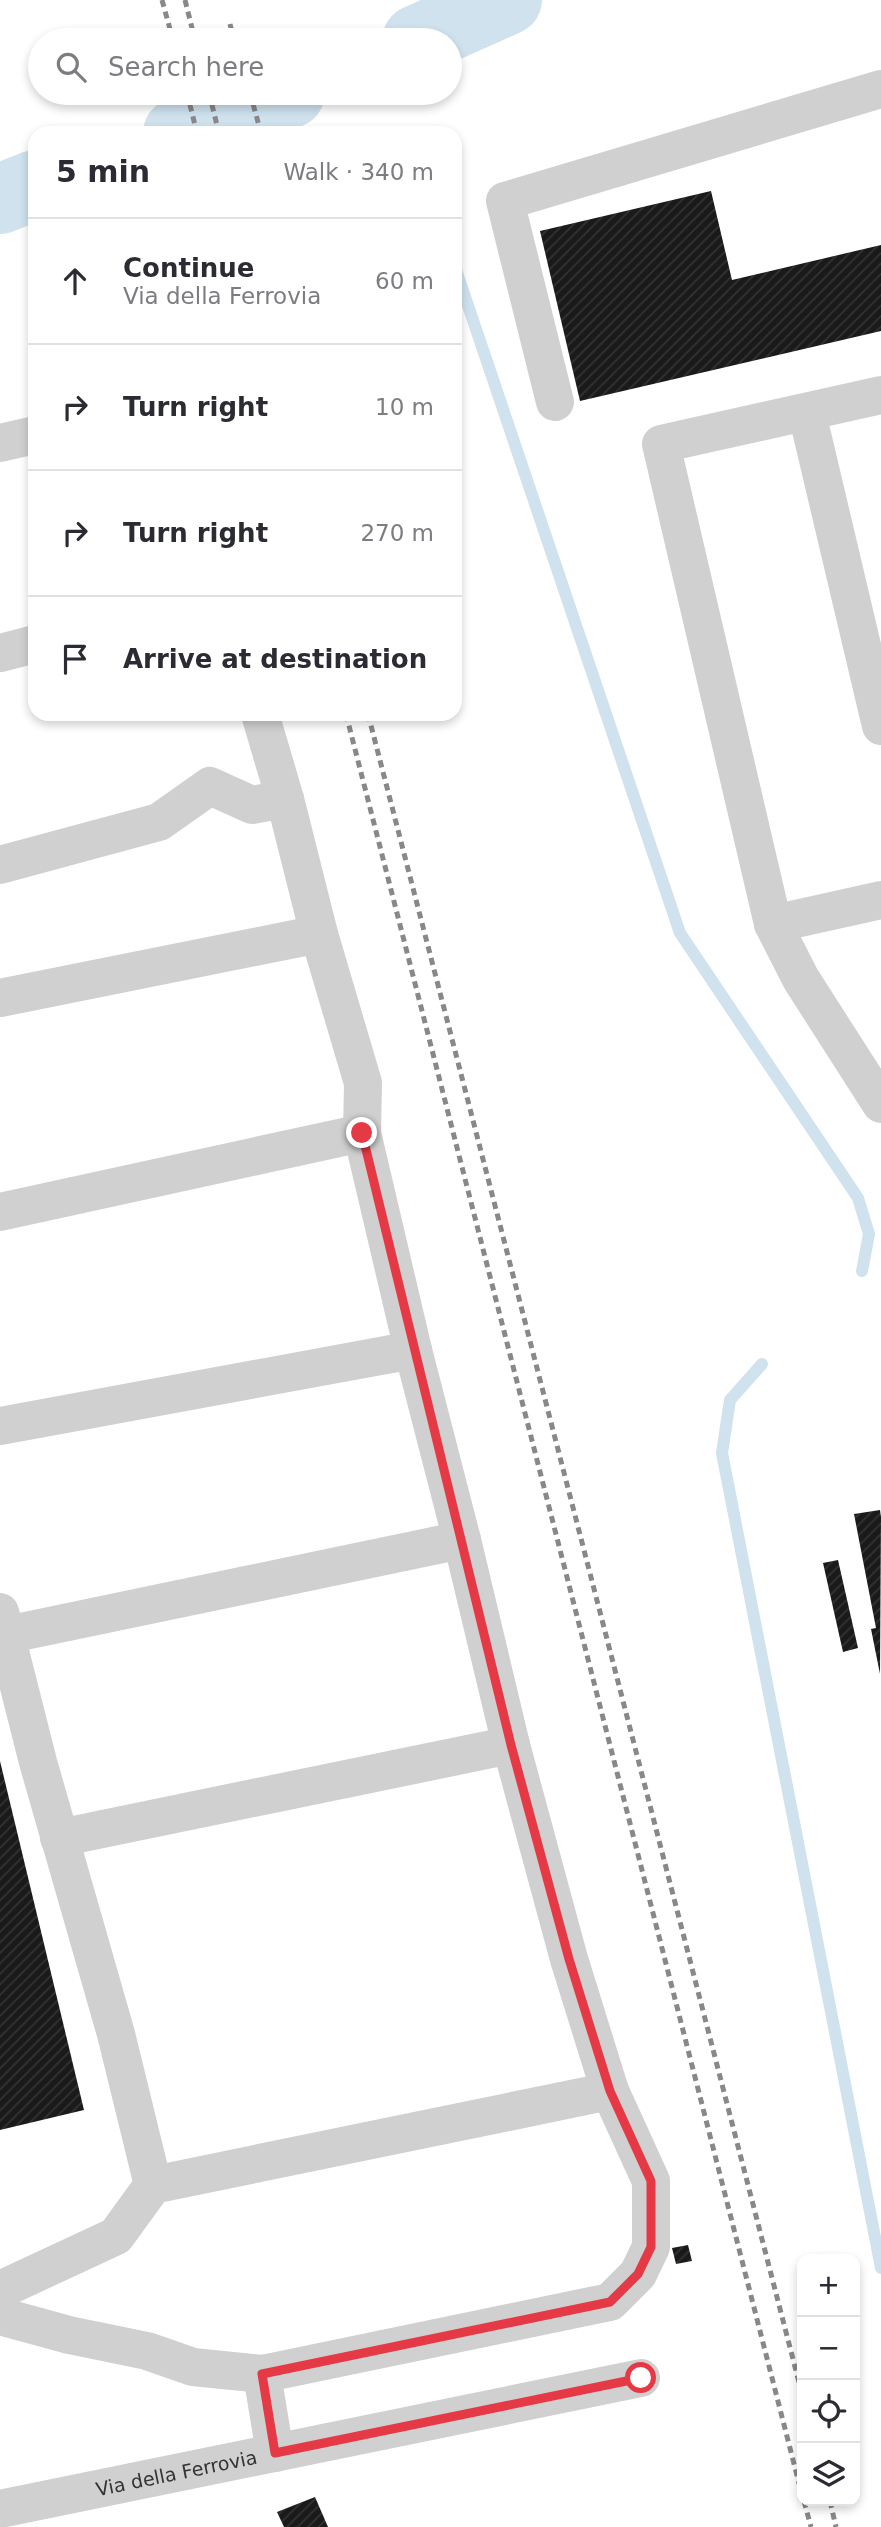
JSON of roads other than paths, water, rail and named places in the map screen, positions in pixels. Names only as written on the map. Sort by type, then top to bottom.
[{"type":"street","points":[[555,402],[505,201],[881,89]]},
{"type":"street","points":[[881,396],[661,444],[773,924],[801,979],[881,1104]]},
{"type":"street","points":[[807,413],[881,726]]},
{"type":"street","points":[[0,443],[28,437]]},
{"type":"street","points":[[0,653],[28,646]]},
{"type":"street","points":[[0,2316],[69,2335],[147,2351],[194,2367],[262,2374],[610,2302],[638,2274],[651,2247],[651,2181],[610,2091],[569,1959],[511,1745],[362,1133],[363,1083],[319,934],[262,721]]},
{"type":"street","points":[[0,865],[159,822],[210,786],[252,805],[285,799]]},
{"type":"street","points":[[773,924],[881,900]]},
{"type":"street","points":[[0,998],[319,934]]},
{"type":"street","points":[[0,1212],[362,1133]]},
{"type":"street","points":[[0,1426],[413,1350]]},
{"type":"street","points":[[153,2185],[116,2034],[59,1838],[3,1623],[463,1540]]},
{"type":"street","points":[[59,1838],[511,1745]]},
{"type":"street","points":[[0,2290],[116,2236],[153,2185],[610,2091]]},
{"type":"street","points":[[262,2374],[275,2453]]},
{"type":"street","name":"Via della Ferrovia","points":[[0,2510],[641,2378]]},
{"type":"waterway","points":[[444,28],[507,0]]},
{"type":"waterway","points":[[198,126],[256,105]]},
{"type":"waterway","points":[[236,112],[255,126]]},
{"type":"waterway","points":[[0,199],[28,188]]},
{"type":"waterway","points":[[462,288],[680,933],[858,1198],[869,1234],[862,1271]]},
{"type":"waterway","points":[[762,1364],[730,1400],[722,1453],[881,2268]]},
{"type":"railway","points":[[162,0],[170,28]]},
{"type":"railway","points":[[185,0],[192,28]]},
{"type":"railway","points":[[230,24],[231,28]]},
{"type":"railway","points":[[190,105],[195,126]]},
{"type":"railway","points":[[212,105],[217,126]]},
{"type":"railway","points":[[253,105],[259,126]]},
{"type":"railway","points":[[348,721],[797,2475]]},
{"type":"railway","points":[[370,721],[798,2380]]},
{"type":"railway","points":[[805,2506],[811,2527]]},
{"type":"railway","points":[[831,2506],[836,2527]]}]
